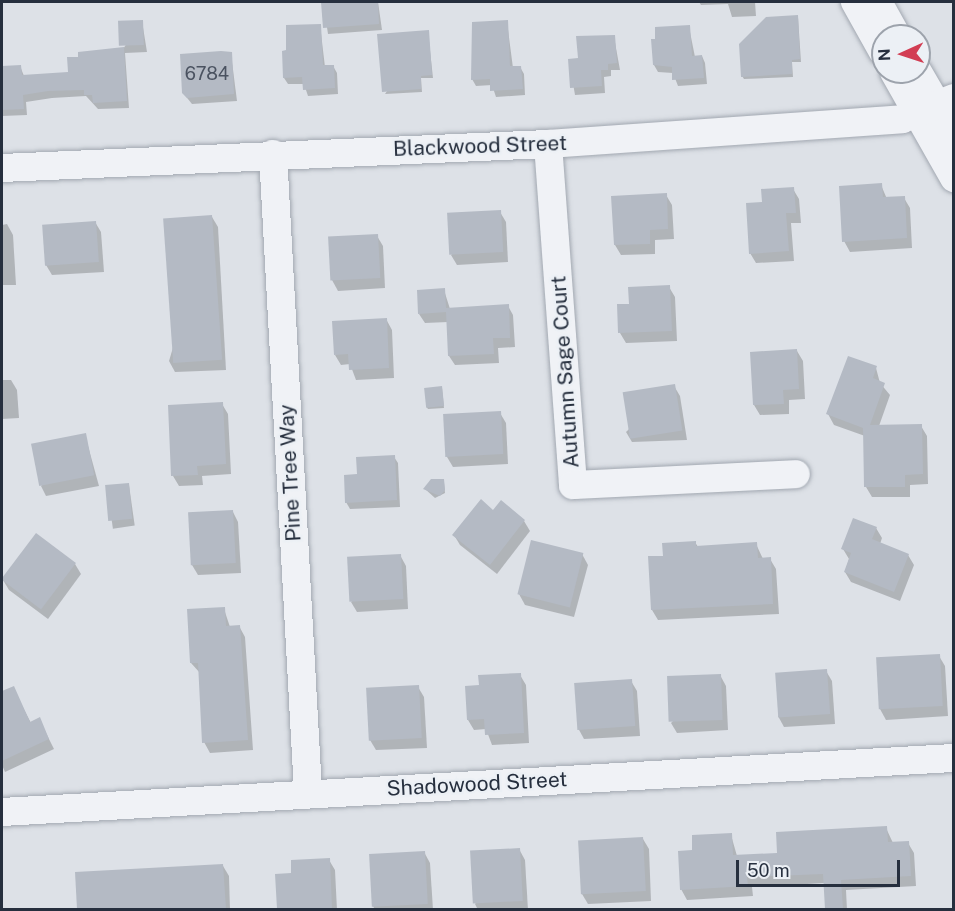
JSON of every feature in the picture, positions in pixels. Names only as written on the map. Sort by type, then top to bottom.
[{"type":"street","points":[[855,2],[871,31]]},
{"type":"street","points":[[878,2],[890,24]]},
{"type":"street","points":[[910,84],[937,104],[954,178]]},
{"type":"street","points":[[925,84],[954,134]]},
{"type":"street","name":"Blackwood Street","points":[[2,168],[273,154],[548,144],[902,119],[937,104]]},
{"type":"street","name":"Autumn Sage Court","points":[[548,144],[573,485],[796,474]]},
{"type":"street","name":"Pine Tree Way","points":[[273,154],[308,793]]},
{"type":"street","name":"Shadowood Street","points":[[2,812],[954,758]]},
{"type":"building","points":[[321,2],[378,2],[379,24],[323,28]]},
{"type":"building","points":[[798,15],[800,59],[792,60],[792,74],[741,77],[739,44],[766,17]]},
{"type":"building","points":[[143,20],[144,45],[119,46],[118,21]]},
{"type":"building","points":[[508,20],[510,66],[521,66],[523,89],[490,91],[490,79],[471,80],[472,22]]},
{"type":"building","points":[[321,24],[323,65],[334,65],[335,88],[303,90],[302,77],[283,78],[282,51],[286,50],[286,25]]},
{"type":"building","points":[[690,25],[692,56],[702,55],[704,78],[672,80],[672,67],[653,65],[651,39],[655,39],[655,27]]},
{"type":"building","points":[[429,30],[432,75],[421,76],[421,89],[382,92],[377,34]]},
{"type":"building","points":[[615,35],[617,63],[608,64],[608,70],[601,70],[602,86],[570,88],[568,59],[578,58],[576,36]]},
{"type":"building","points":[[124,47],[127,101],[93,103],[92,95],[84,95],[84,90],[48,91],[23,95],[24,109],[2,110],[2,66],[21,65],[22,75],[68,72],[67,57],[78,57],[78,52]]},
{"type":"building","points":[[232,52],[234,94],[187,98],[182,93],[180,54]]},
{"type":"building","points":[[882,183],[883,197],[905,196],[907,238],[842,242],[839,186]]},
{"type":"building","points":[[794,187],[796,213],[786,213],[789,251],[749,254],[746,203],[762,202],[761,189]]},
{"type":"building","points":[[667,193],[668,229],[650,230],[650,244],[614,245],[611,196]]},
{"type":"building","points":[[501,210],[503,252],[449,255],[447,213]]},
{"type":"building","points":[[212,215],[222,360],[173,363],[163,218]]},
{"type":"building","points":[[96,221],[99,262],[45,266],[42,225]]},
{"type":"building","points":[[378,234],[380,278],[330,281],[328,237]]},
{"type":"building","points":[[670,285],[672,331],[618,333],[617,304],[629,304],[628,287]]},
{"type":"building","points":[[445,288],[446,308],[509,304],[510,338],[493,338],[494,354],[448,356],[446,312],[418,314],[417,290]]},
{"type":"building","points":[[387,318],[389,368],[349,370],[348,354],[334,355],[332,321]]},
{"type":"building","points":[[797,349],[799,389],[783,390],[784,404],[753,405],[750,352]]},
{"type":"building","points":[[848,356],[877,366],[873,378],[885,383],[870,425],[922,424],[923,474],[905,475],[905,487],[864,487],[863,428],[826,414]]},
{"type":"building","points":[[675,384],[682,430],[630,439],[623,392]]},
{"type":"building","points":[[442,386],[444,406],[426,408],[424,388]]},
{"type":"building","points":[[223,402],[226,464],[197,466],[198,475],[171,476],[168,405]]},
{"type":"building","points":[[501,411],[503,454],[445,457],[443,414]]},
{"type":"building","points":[[86,433],[94,475],[39,486],[31,444]]},
{"type":"building","points":[[395,455],[397,500],[345,503],[344,475],[357,474],[356,457]]},
{"type":"building","points":[[431,479],[444,479],[445,490],[440,496],[423,489]]},
{"type":"building","points":[[129,483],[132,519],[108,521],[105,485]]},
{"type":"building","points":[[481,499],[493,510],[501,500],[525,520],[490,565],[452,535]]},
{"type":"building","points":[[233,510],[236,563],[191,565],[188,512]]},
{"type":"building","points":[[853,518],[877,527],[872,539],[909,554],[894,592],[844,572],[851,553],[841,549]]},
{"type":"building","points":[[36,533],[76,563],[41,609],[2,580]]},
{"type":"building","points":[[531,540],[583,553],[570,607],[517,594]]},
{"type":"building","points":[[696,541],[696,546],[757,542],[758,558],[771,557],[773,604],[651,610],[648,556],[663,556],[662,543]]},
{"type":"building","points":[[401,554],[403,599],[349,602],[347,557]]},
{"type":"building","points":[[225,607],[226,626],[240,625],[248,740],[202,743],[198,663],[190,663],[187,609]]},
{"type":"building","points":[[940,654],[943,706],[879,709],[876,657]]},
{"type":"building","points":[[827,669],[830,714],[778,718],[775,673]]},
{"type":"building","points":[[521,673],[524,733],[485,735],[484,719],[467,720],[465,686],[479,685],[478,675]]},
{"type":"building","points":[[721,674],[723,720],[669,722],[667,676]]},
{"type":"building","points":[[632,679],[635,726],[577,730],[574,683]]},
{"type":"building","points":[[419,685],[422,738],[369,741],[366,688]]},
{"type":"building","points":[[14,686],[30,722],[40,717],[49,739],[2,761],[2,691]]},
{"type":"building","points":[[887,826],[888,842],[909,841],[911,876],[841,880],[843,909],[825,909],[823,874],[747,877],[748,886],[680,890],[678,851],[692,850],[692,835],[732,833],[733,855],[777,853],[776,832]]},
{"type":"building","points":[[643,837],[646,891],[581,894],[578,840]]},
{"type":"building","points":[[520,848],[523,901],[473,904],[470,851]]},
{"type":"building","points":[[425,851],[428,904],[372,907],[369,854]]},
{"type":"building","points":[[330,858],[332,909],[277,909],[275,874],[291,873],[291,860]]},
{"type":"building","points":[[223,864],[226,909],[77,909],[75,872]]}]
